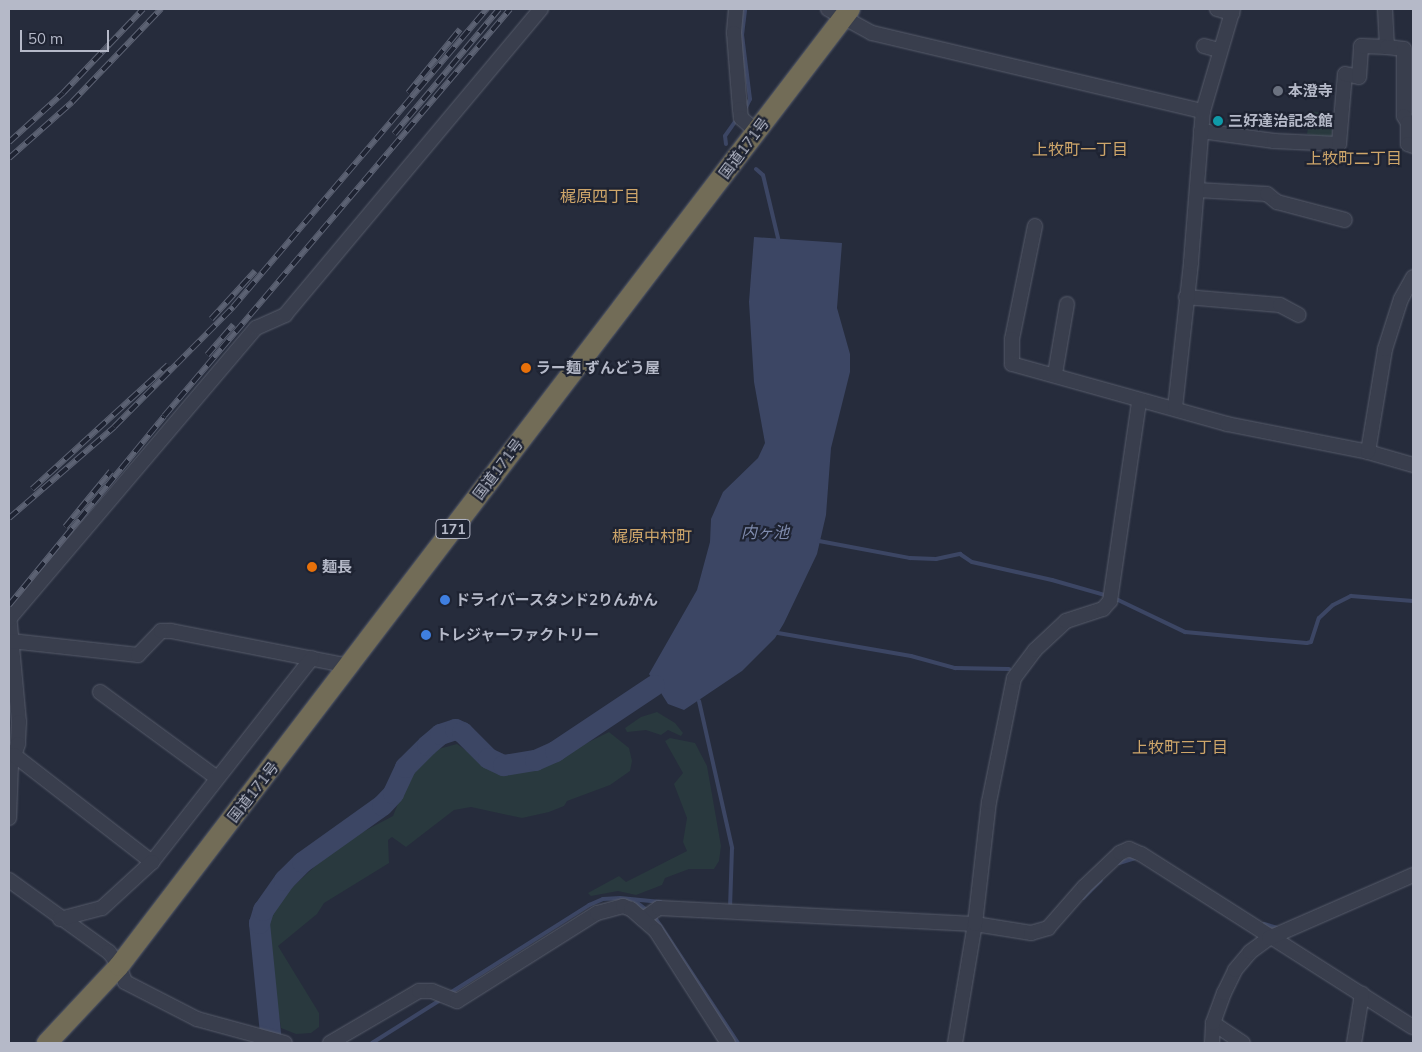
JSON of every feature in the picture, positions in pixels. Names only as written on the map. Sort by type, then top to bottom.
[{"type":"highway","name":"国道171号","points":[[48,1043],[119,966],[350,666],[756,131],[840,12]]},
{"type":"street","points":[[9,619],[256,328],[285,315],[541,9]]},
{"type":"street","points":[[736,9],[734,33],[741,113],[756,131]]},
{"type":"street","points":[[1175,408],[1203,112],[1219,50],[1232,11],[1217,9]]},
{"type":"street","points":[[1384,9],[1387,47]]},
{"type":"street","points":[[840,12],[872,33],[1203,112]]},
{"type":"street","points":[[1204,46],[1219,50]]},
{"type":"street","points":[[1201,132],[1274,141],[1339,144],[1345,74],[1359,76],[1361,46],[1387,47],[1404,49],[1404,116],[1408,122],[1408,144],[1413,146]]},
{"type":"street","points":[[1197,190],[1267,194],[1277,202],[1345,220]]},
{"type":"street","points":[[1035,226],[1010,359],[1012,364],[1056,374],[1139,401],[1175,408],[1227,424],[1368,452],[1413,466]]},
{"type":"street","points":[[1368,452],[1385,349],[1401,299],[1413,277]]},
{"type":"street","points":[[1186,297],[1280,305],[1299,315]]},
{"type":"street","points":[[1056,374],[1068,304]]},
{"type":"street","points":[[955,1043],[975,924],[989,802],[1014,678],[1035,650],[1066,621],[1103,608],[1110,601],[1139,401]]},
{"type":"street","points":[[9,614],[19,722],[14,755],[9,818]]},
{"type":"street","points":[[11,641],[138,655],[161,631],[171,631],[350,666]]},
{"type":"street","points":[[60,919],[102,908],[152,862],[312,658]]},
{"type":"street","points":[[100,692],[217,778]]},
{"type":"street","points":[[14,755],[152,862]]},
{"type":"street","points":[[643,919],[659,908],[975,924],[1031,933],[1048,928],[1084,887],[1120,853],[1129,849],[1141,854],[1269,938],[1413,1027]]},
{"type":"street","points":[[1212,1043],[1213,1023],[1235,970],[1250,952],[1269,938],[1413,875]]},
{"type":"street","points":[[9,880],[60,919],[109,952],[119,966],[125,982],[197,1019],[285,1043]]},
{"type":"street","points":[[330,1043],[407,997],[419,992],[432,991],[457,1001],[605,909],[623,906],[643,919],[656,931],[728,1043]]},
{"type":"street","points":[[1354,1043],[1362,994]]},
{"type":"street","points":[[1213,1023],[1243,1043]]},
{"type":"shaded area","points":[[1311,111],[1335,115],[1331,138],[1307,134]]},
{"type":"shaded area","points":[[657,712],[675,723],[683,733],[681,736],[668,730],[661,735],[646,730],[627,732],[625,728],[641,717]]},
{"type":"shaded area","points":[[609,732],[629,748],[632,761],[630,771],[610,785],[567,801],[564,806],[549,812],[522,818],[471,807],[454,810],[406,847],[392,837],[388,840],[389,863],[324,903],[317,914],[278,946],[319,1013],[319,1027],[311,1033],[296,1034],[281,1028],[265,932],[266,919],[284,895],[338,845],[393,816],[410,774],[435,750],[457,744],[485,764],[507,772],[532,770]]},
{"type":"shaded area","points":[[670,738],[695,743],[707,766],[721,846],[719,861],[714,869],[689,869],[665,878],[662,885],[636,895],[618,891],[591,896],[588,893],[619,876],[626,882],[687,851],[683,842],[687,818],[674,784],[683,773],[665,741]]},
{"type":"water","name":"内ヶ池","points":[[754,237],[842,243],[837,308],[850,354],[850,372],[831,448],[826,515],[817,554],[784,623],[775,638],[742,671],[684,710],[668,704],[649,674],[697,590],[710,542],[711,519],[723,492],[758,458],[765,443],[754,382],[749,302]]},
{"type":"waterway","points":[[745,9],[742,35],[750,99],[745,109]]},
{"type":"waterway","points":[[726,144],[725,136],[737,119]]},
{"type":"waterway","points":[[756,169],[763,175],[778,238]]},
{"type":"waterway","points":[[819,541],[910,558],[936,559],[960,554],[972,562],[1052,580],[1108,596]]},
{"type":"waterway","points":[[1114,598],[1185,632],[1307,643],[1311,642],[1319,618],[1333,605],[1351,596],[1413,601]]},
{"type":"waterway","points":[[778,633],[911,656],[955,668],[1009,669]]},
{"type":"waterway","points":[[271,1043],[259,923],[263,910],[284,880],[302,862],[382,805],[393,793],[405,767],[427,745],[440,734],[455,729],[462,732],[488,758],[503,765],[535,760],[555,751],[654,685]]},
{"type":"waterway","points":[[699,701],[732,848],[730,907],[727,907]]},
{"type":"waterway","points":[[1119,863],[1135,858]]},
{"type":"waterway","points":[[1083,898],[1101,880]]},
{"type":"waterway","points":[[450,993],[589,905],[603,899],[620,898],[661,902]]},
{"type":"waterway","points":[[635,901],[649,912]]},
{"type":"waterway","points":[[654,916],[738,1043]]},
{"type":"waterway","points":[[1264,924],[1278,928]]},
{"type":"waterway","points":[[372,1043],[442,999]]},
{"type":"railway","points":[[9,142],[63,93],[143,9]]},
{"type":"railway","points":[[9,158],[72,102],[161,9]]},
{"type":"railway","points":[[9,518],[114,427],[233,307],[487,9]]},
{"type":"railway","points":[[394,134],[499,9]]},
{"type":"railway","points":[[9,605],[164,416],[510,9]]},
{"type":"railway","points":[[408,93],[460,29]]},
{"type":"railway","points":[[211,319],[255,271]]},
{"type":"railway","points":[[207,355],[233,325]]},
{"type":"railway","points":[[32,489],[168,365]]},
{"type":"railway","points":[[65,527],[111,471]]},
{"type":"place","name":"本澄寺","points":[[1278,91]]},
{"type":"place","name":"三好達治記念館","points":[[1218,121]]},
{"type":"place","name":"ラー麺 ずんどう屋","points":[[526,368]]},
{"type":"place","name":"麺長","points":[[312,567]]},
{"type":"place","name":"ドライバースタンド2りんかん","points":[[445,600]]},
{"type":"place","name":"トレジャーファクトリー","points":[[426,635]]},
{"type":"district","name":"上牧町一丁目","points":[[1080,149]]},
{"type":"district","name":"上牧町二丁目","points":[[1354,158]]},
{"type":"district","name":"梶原四丁目","points":[[600,196]]},
{"type":"district","name":"梶原中村町","points":[[652,536]]},
{"type":"district","name":"上牧町三丁目","points":[[1180,747]]}]
